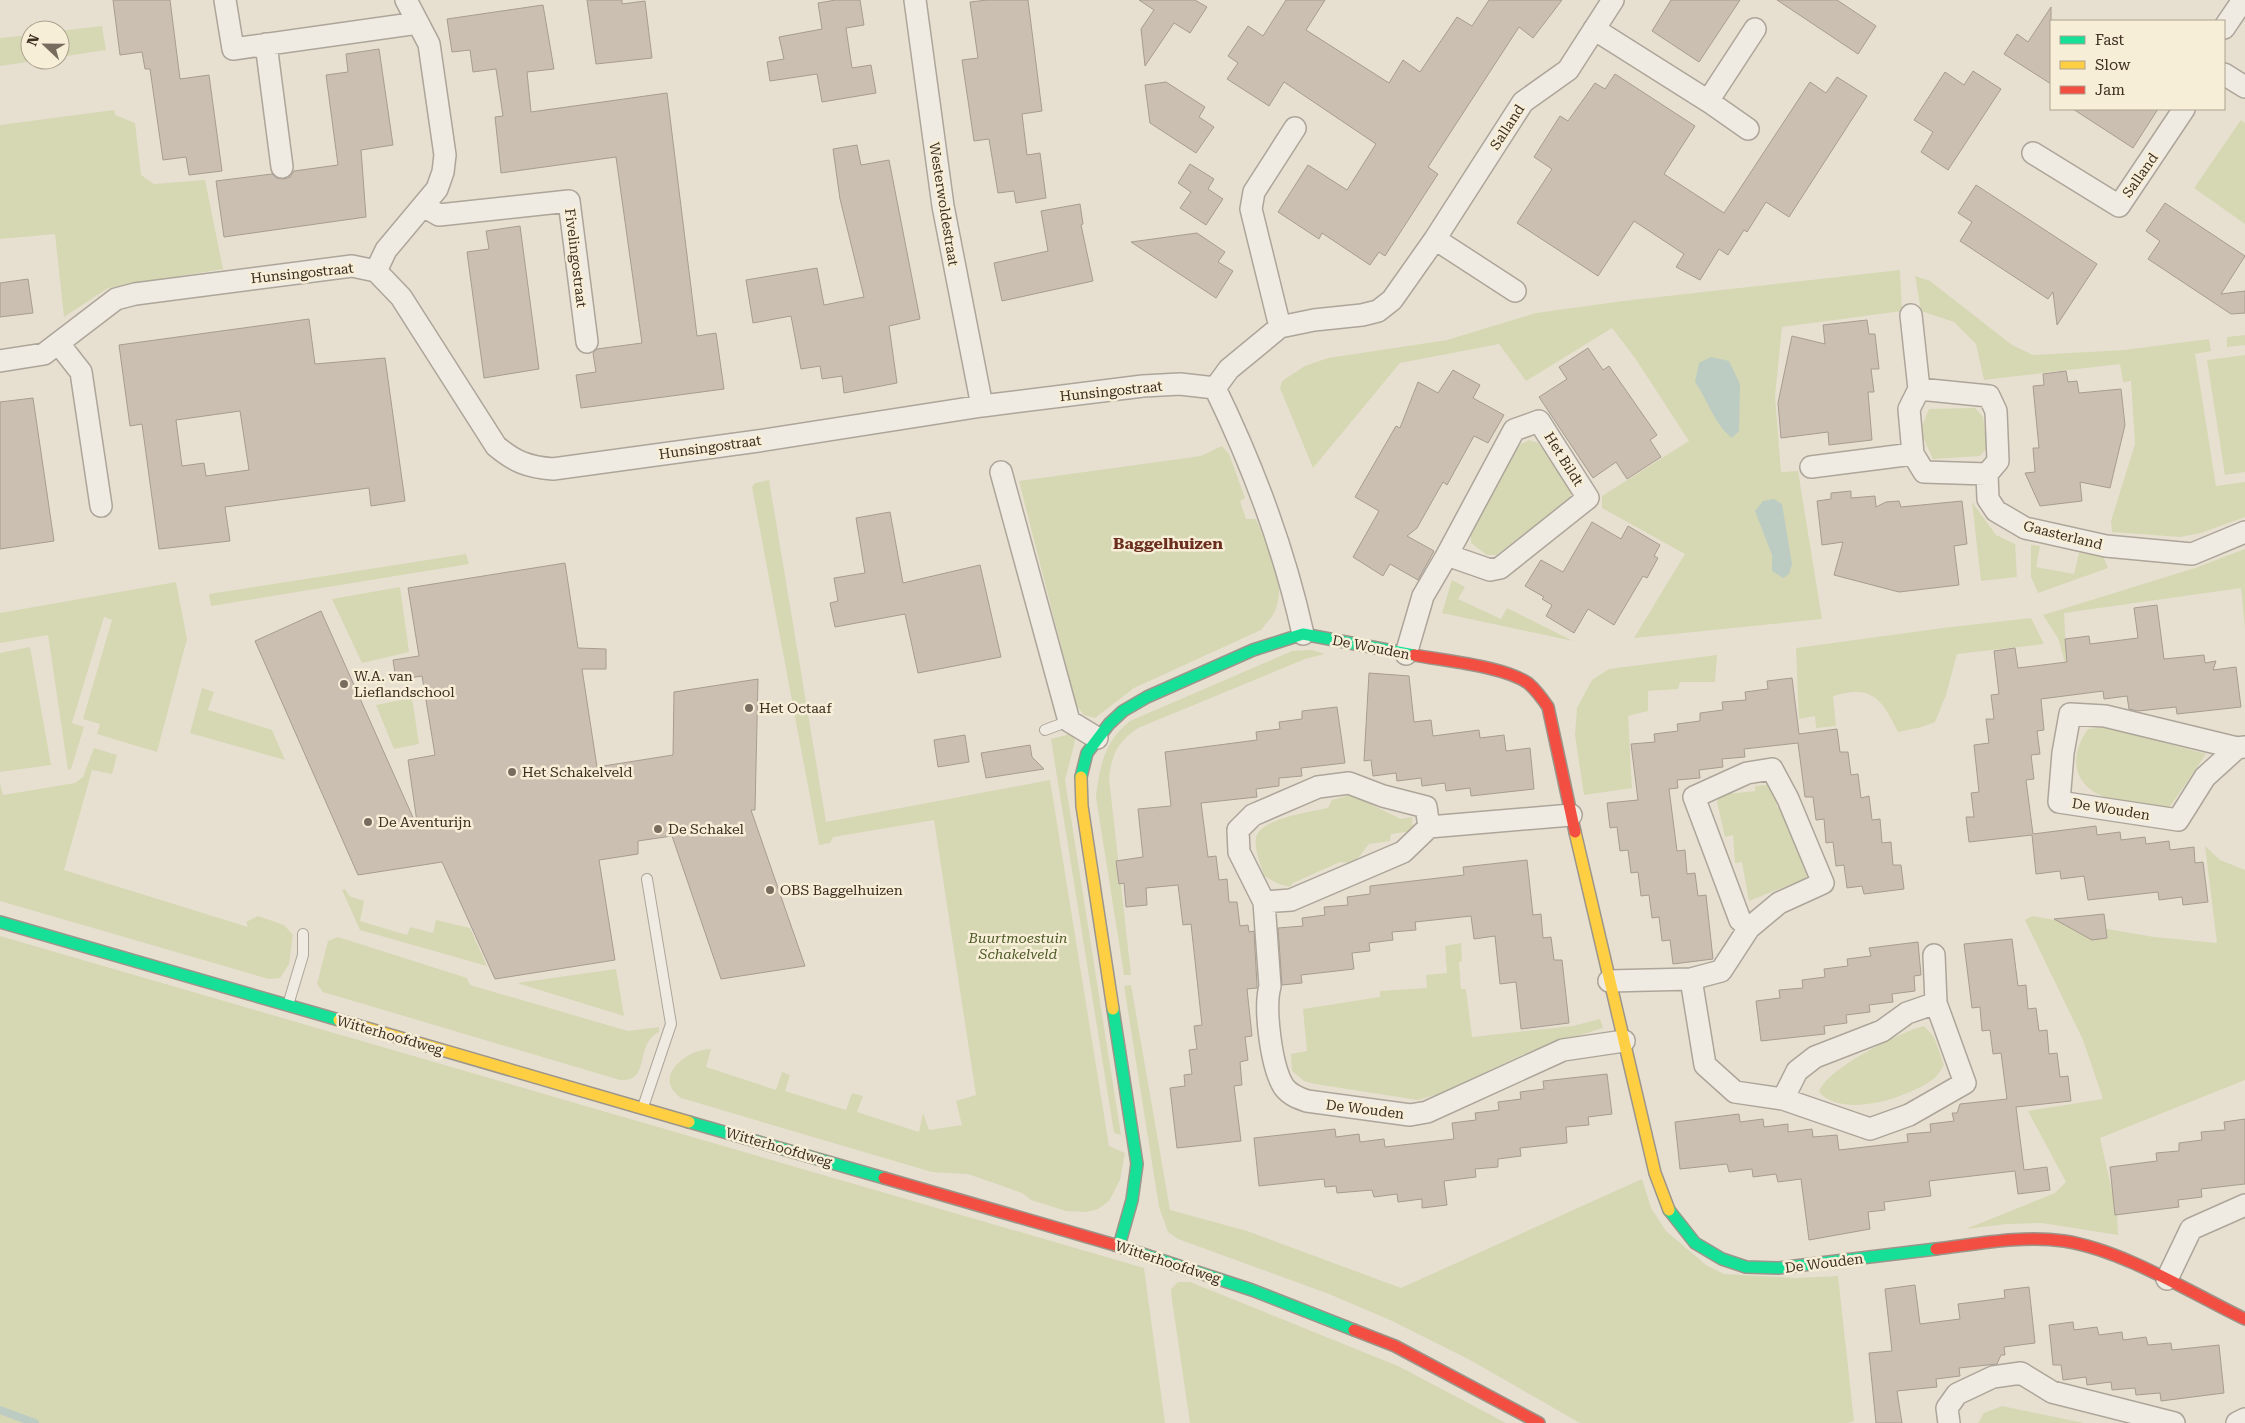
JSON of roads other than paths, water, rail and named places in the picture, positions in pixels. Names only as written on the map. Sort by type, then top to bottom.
[{"type":"street","points":[[225,0],[233,49],[418,23]]},
{"type":"street","points":[[376,271],[386,250],[437,189],[443,172],[445,155],[429,44],[406,0]]},
{"type":"street","name":"Westerwoldestraat","points":[[915,0],[942,206],[982,406]]},
{"type":"street","name":"Salland","points":[[1215,388],[1230,369],[1280,328],[1314,320],[1362,315],[1378,311],[1392,300],[1435,239],[1523,102],[1568,70],[1613,0]]},
{"type":"street","points":[[2225,27],[2243,0]]},
{"type":"street","points":[[1594,29],[1708,101],[1748,129]]},
{"type":"street","points":[[1708,101],[1756,29]]},
{"type":"street","points":[[266,44],[282,167]]},
{"type":"street","points":[[2225,75],[2245,87]]},
{"type":"street","name":"Salland","points":[[2032,153],[2119,206],[2183,110]]},
{"type":"street","points":[[1280,328],[1251,209],[1254,192],[1295,128]]},
{"type":"street","name":"Fivelingostraat","points":[[423,206],[439,215],[569,201],[587,342]]},
{"type":"street","points":[[1435,239],[1515,291]]},
{"type":"street","name":"Hunsingostraat","points":[[0,361],[44,354],[116,299],[135,294],[352,266],[376,271],[401,297],[496,446],[508,456],[531,467],[553,469],[742,443],[982,406],[1143,386],[1180,384],[1215,388]]},
{"type":"street","points":[[1911,315],[1919,389],[1909,408],[1913,454],[1924,472],[1988,474]]},
{"type":"street","points":[[59,344],[81,372],[101,506]]},
{"type":"street","points":[[1215,388],[1238,436],[1264,506],[1292,586],[1303,634]]},
{"type":"street","name":"Gaasterland","points":[[1919,389],[1989,396],[1996,411],[1998,461],[1988,474],[1988,499],[1996,511],[2025,528],[2106,546],[2143,551],[2192,554],[2245,532]]},
{"type":"street","name":"Het Bildt","points":[[1406,654],[1423,596],[1514,430],[1539,421],[1588,498],[1500,568],[1490,570],[1447,555]]},
{"type":"street","points":[[1811,467],[1913,454]]},
{"type":"street","points":[[1001,472],[1069,721],[1097,738]]},
{"type":"street","name":"De Wouden","points":[[1119,1246],[1132,1200],[1137,1164],[1082,806],[1081,775],[1087,753],[1097,738],[1122,712],[1147,697],[1253,650],[1303,634],[1516,676],[1531,684],[1548,707],[1609,981],[1655,1173],[1669,1209],[1695,1243],[1722,1259],[1746,1267],[1778,1268],[2017,1239],[2055,1241],[2109,1252],[2245,1319]]},
{"type":"street","name":"De Wouden","points":[[2070,714],[2105,716],[2241,747],[2205,777],[2178,820],[2059,802],[2063,754],[2070,714]]},
{"type":"street","points":[[1609,981],[1691,979],[1721,972],[1748,928],[1779,903],[1823,883],[1788,799],[1772,769],[1748,773],[1694,797],[1740,920],[1748,928]]},
{"type":"street","name":"De Wouden","points":[[1429,827],[1426,807],[1383,796],[1349,783],[1318,787],[1253,815],[1238,830],[1239,852],[1264,902],[1270,986],[1267,999],[1276,1067],[1284,1086],[1292,1095],[1300,1098],[1410,1115],[1427,1112],[1563,1050],[1624,1041]]},
{"type":"street","points":[[1264,902],[1291,900],[1403,852],[1429,827],[1571,815]]},
{"type":"street","name":"Witterhoofdweg","points":[[0,922],[1119,1246],[1252,1290],[1395,1346],[1539,1423]]},
{"type":"street","points":[[1691,979],[1705,1065],[1735,1092],[1783,1099],[1870,1129],[1909,1115],[1965,1082],[1936,1003],[1934,955]]},
{"type":"street","points":[[1783,1099],[1797,1071],[1815,1057],[1882,1031],[1907,1013],[1936,1003]]},
{"type":"street","points":[[2166,1280],[2191,1229],[2245,1205]]},
{"type":"street","points":[[1949,1423],[1947,1408],[1957,1394],[1992,1377],[2021,1373],[2052,1392],[2174,1423]]},
{"type":"street","points":[[2237,1423],[2245,1419]]},
{"type":"lane","points":[[1045,730],[1069,721]]},
{"type":"lane","points":[[643,1107],[671,1024],[647,879]]},
{"type":"lane","points":[[288,1006],[303,955],[303,934]]},
{"type":"waterway","points":[[0,1410],[35,1423]]},
{"type":"place","name":"W.A. van Lieflandschool","points":[[344,684]]},
{"type":"place","name":"Het Octaaf","points":[[749,708]]},
{"type":"place","name":"Het Schakelveld","points":[[512,772]]},
{"type":"place","name":"De Aventurijn","points":[[368,822]]},
{"type":"place","name":"De Schakel","points":[[658,829]]},
{"type":"place","name":"OBS Baggelhuizen","points":[[770,890]]},
{"type":"district","name":"Baggelhuizen","points":[[1168,543]]},
{"type":"park label","name":"Buurtmoestuin Schakelveld","points":[[1018,946]]}]
